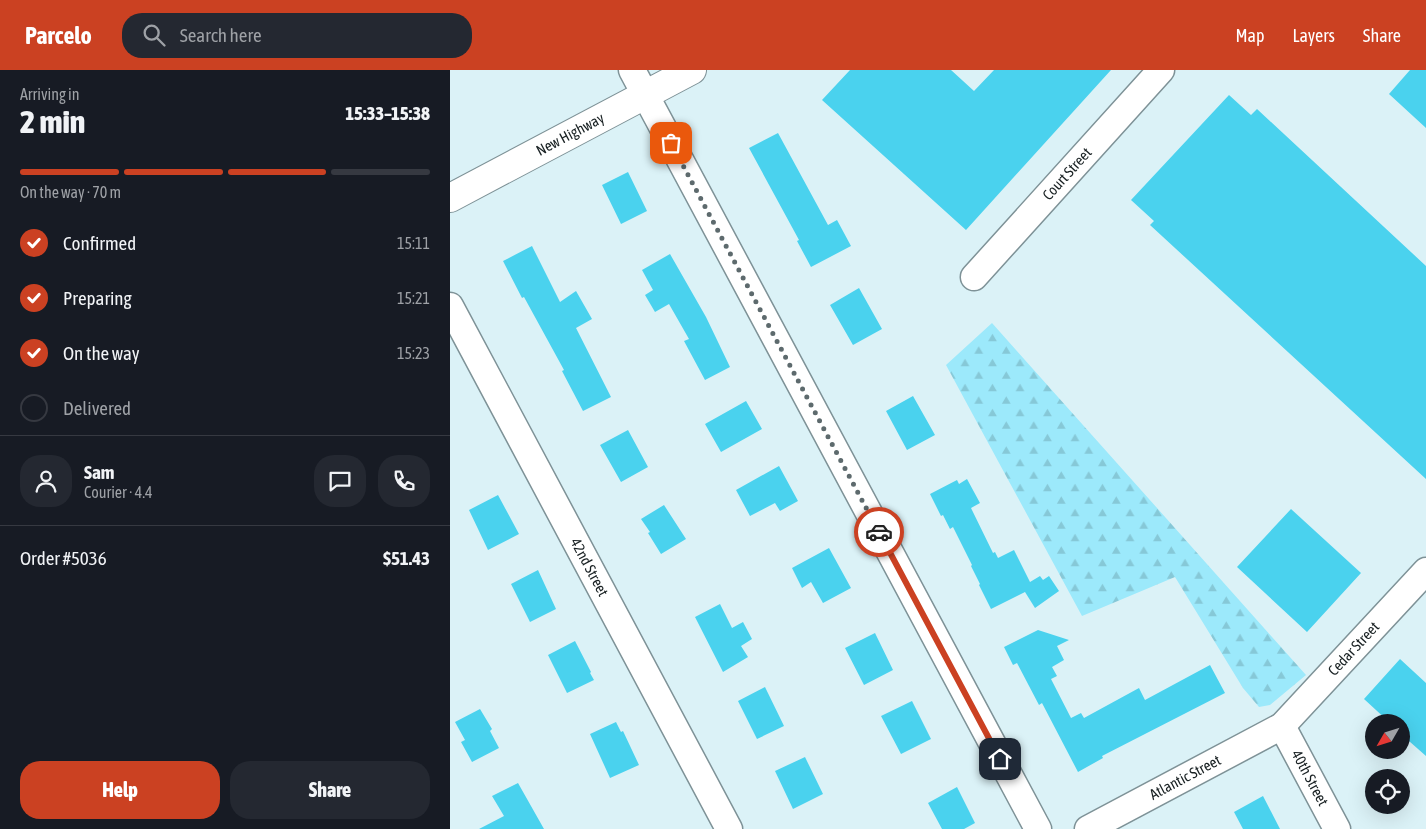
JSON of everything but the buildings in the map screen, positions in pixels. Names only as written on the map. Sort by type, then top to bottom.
[{"type":"main road","name":"New Highway","points":[[450,198],[692,70]]},
{"type":"street","points":[[632,70],[1038,829]]},
{"type":"street","name":"Court Street","points":[[974,277],[1161,70]]},
{"type":"street","name":"42nd Street","points":[[450,306],[729,829]]},
{"type":"street","name":"Cedar Street","points":[[1282,726],[1426,571]]},
{"type":"street","name":"Atlantic Street","points":[[1088,829],[1282,726]]},
{"type":"street","name":"40th Street","points":[[1282,726],[1337,829]]},
{"type":"green space","points":[[992,323],[1306,675],[1270,705],[1259,707],[1243,688],[1175,577],[1082,616],[946,365]]},
{"type":"way so far","points":[[671,143],[879,532]]},
{"type":"route","points":[[879,532],[1000,759]]}]
